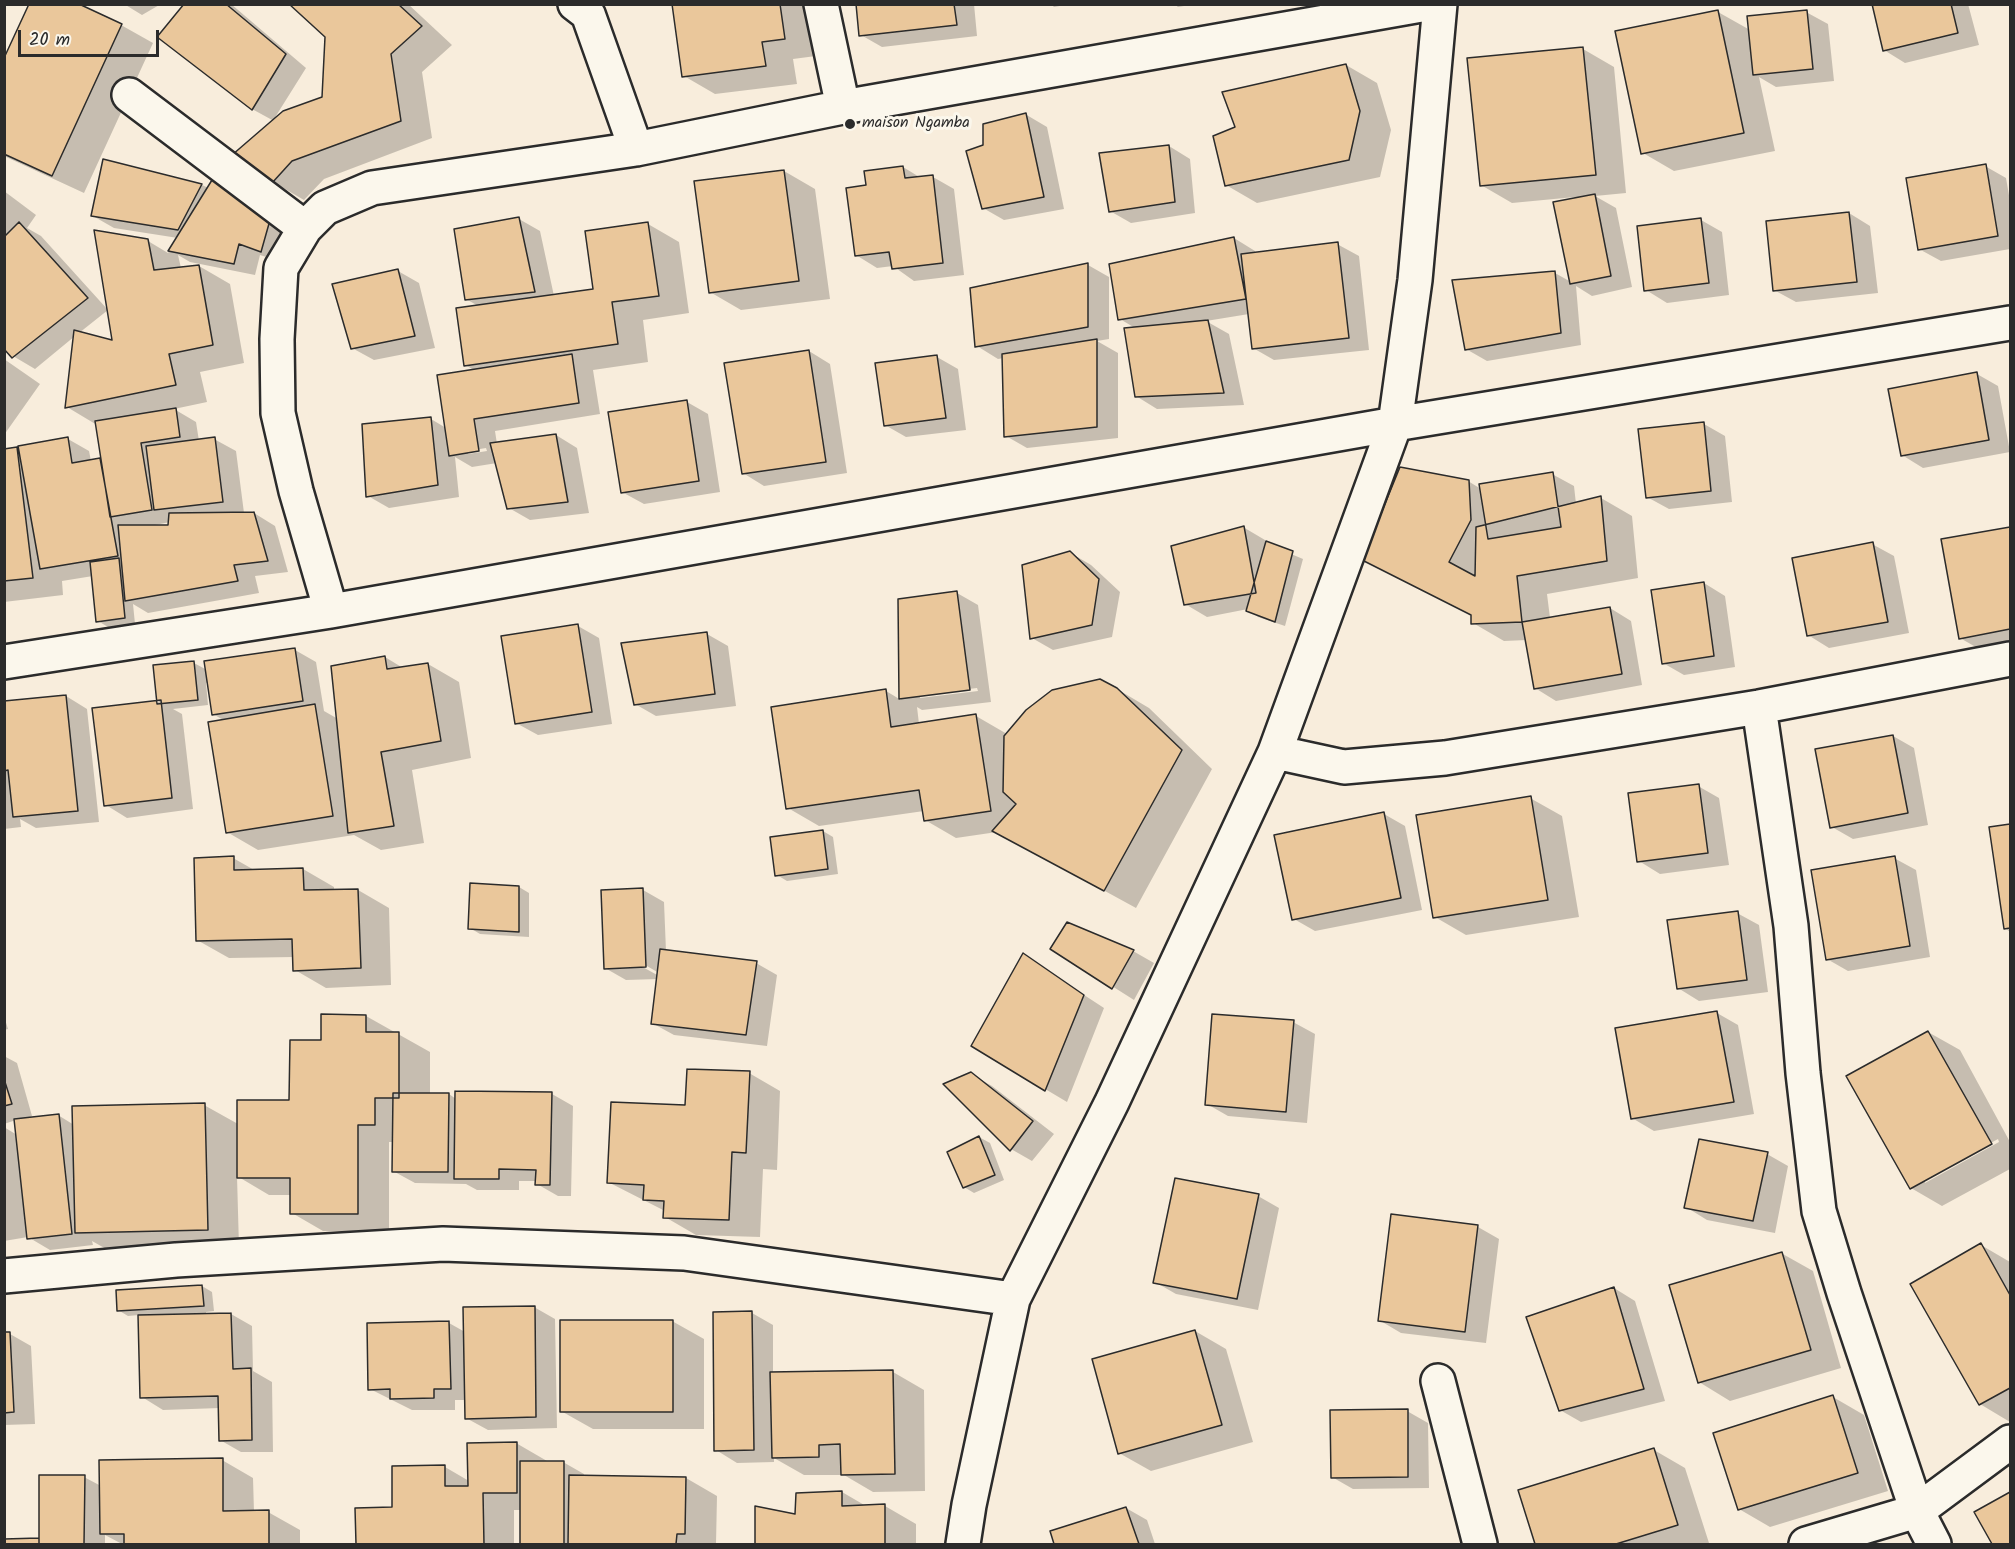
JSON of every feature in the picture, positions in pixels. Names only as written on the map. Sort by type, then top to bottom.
[{"type":"street","points":[[575,4],[588,14],[636,149]]},
{"type":"street","points":[[821,4],[843,107]]},
{"type":"street","points":[[331,611],[296,491],[278,413],[277,339],[281,268],[305,228],[325,208],[372,188],[636,149],[843,107],[1427,4]]},
{"type":"street","points":[[963,1545],[969,1505],[1013,1299],[1112,1102],[1275,752],[1395,424],[1415,280],[1440,4]]},
{"type":"street","points":[[129,95],[305,228]]},
{"type":"street","points":[[4,662],[331,611],[1395,424],[2010,323]]},
{"type":"street","points":[[1275,752],[1344,767],[1379,766],[1445,758],[1759,706],[2010,659]]},
{"type":"street","points":[[1759,706],[1791,926],[1803,1073],[1819,1210],[1844,1293],[1917,1511],[1934,1545]]},
{"type":"street","points":[[4,1276],[176,1260],[443,1244],[684,1253],[1013,1299]]},
{"type":"street","points":[[1438,1381],[1480,1545]]},
{"type":"street","points":[[1806,1545],[1917,1511],[2010,1442]]},
{"type":"building","points":[[29,4],[79,4],[122,24],[52,176],[4,154],[4,58]]},
{"type":"building","points":[[184,4],[226,4],[286,54],[252,110],[157,37]]},
{"type":"building","points":[[289,4],[398,4],[422,26],[391,54],[401,121],[292,161],[272,183],[232,155],[283,111],[322,97],[325,37]]},
{"type":"building","points":[[672,4],[780,4],[785,39],[762,42],[766,66],[682,77]]},
{"type":"building","points":[[856,4],[954,4],[957,25],[859,36]]},
{"type":"building","points":[[1872,4],[1951,4],[1958,33],[1883,51]]},
{"type":"building","points":[[1718,10],[1744,133],[1641,154],[1615,31]]},
{"type":"building","points":[[1807,10],[1813,69],[1753,75],[1747,16]]},
{"type":"building","points":[[1583,47],[1596,175],[1480,186],[1467,58]]},
{"type":"building","points":[[1346,64],[1360,111],[1349,160],[1225,186],[1213,136],[1235,127],[1222,92]]},
{"type":"building","points":[[1026,113],[1044,197],[982,209],[966,151],[983,145],[983,124]]},
{"type":"building","points":[[1169,145],[1175,202],[1109,212],[1099,153]]},
{"type":"building","points":[[103,159],[202,184],[178,230],[91,216]]},
{"type":"building","points":[[1986,164],[1998,236],[1918,250],[1906,178]]},
{"type":"building","points":[[903,166],[905,178],[933,175],[943,263],[892,269],[889,252],[855,256],[846,188],[866,185],[864,171]]},
{"type":"building","points":[[784,170],[799,281],[709,293],[694,181]]},
{"type":"building","points":[[212,180],[272,213],[261,252],[239,244],[234,264],[168,251]]},
{"type":"building","points":[[1595,194],[1611,276],[1570,284],[1553,202]]},
{"type":"building","points":[[1849,212],[1857,282],[1773,291],[1766,221]]},
{"type":"building","points":[[519,217],[535,292],[465,300],[454,229]]},
{"type":"building","points":[[1701,218],[1709,283],[1644,291],[1637,226]]},
{"type":"building","points":[[19,222],[88,298],[12,358],[4,349],[4,237]]},
{"type":"building","points":[[648,222],[659,296],[612,302],[618,344],[464,366],[456,308],[593,289],[585,231]]},
{"type":"building","points":[[94,230],[148,239],[154,270],[199,265],[213,345],[169,354],[176,385],[65,408],[74,330],[112,340]]},
{"type":"building","points":[[1234,237],[1246,299],[1118,320],[1109,264]]},
{"type":"building","points":[[1338,242],[1349,338],[1252,349],[1241,254]]},
{"type":"building","points":[[1088,263],[1088,327],[975,347],[970,288]]},
{"type":"building","points":[[398,269],[415,336],[351,349],[332,284]]},
{"type":"building","points":[[1555,271],[1561,333],[1465,350],[1452,280]]},
{"type":"building","points":[[1208,320],[1224,393],[1135,397],[1124,328]]},
{"type":"building","points":[[1097,339],[1097,427],[1004,437],[1002,354]]},
{"type":"building","points":[[809,350],[826,462],[742,474],[724,363]]},
{"type":"building","points":[[572,354],[579,403],[474,419],[479,451],[449,456],[437,375]]},
{"type":"building","points":[[937,355],[946,418],[884,426],[875,363]]},
{"type":"building","points":[[1977,372],[1989,440],[1901,456],[1888,389]]},
{"type":"building","points":[[687,400],[699,481],[621,493],[608,412]]},
{"type":"building","points":[[176,408],[180,437],[141,443],[152,510],[110,517],[95,421]]},
{"type":"building","points":[[431,417],[438,485],[366,497],[362,424]]},
{"type":"building","points":[[1704,422],[1711,491],[1646,498],[1638,429]]},
{"type":"building","points":[[556,434],[568,502],[507,509],[490,443]]},
{"type":"building","points":[[68,437],[72,463],[100,458],[118,556],[40,569],[18,446]]},
{"type":"building","points":[[215,437],[223,502],[154,510],[146,446]]},
{"type":"building","points":[[17,447],[33,578],[4,581],[4,449]]},
{"type":"building","points":[[1400,467],[1469,480],[1471,520],[1449,562],[1475,576],[1476,527],[1601,496],[1607,561],[1517,576],[1522,622],[1471,624],[1471,615],[1362,560]]},
{"type":"building","points":[[1553,472],[1561,527],[1488,539],[1479,484]]},
{"type":"building","points":[[254,512],[268,561],[234,565],[238,581],[125,601],[118,525],[168,525],[169,513]]},
{"type":"building","points":[[1244,526],[1256,593],[1184,605],[1171,546]]},
{"type":"building","points":[[2010,527],[2010,629],[1959,639],[1941,539]]},
{"type":"building","points":[[1266,541],[1293,551],[1275,622],[1246,611]]},
{"type":"building","points":[[1873,542],[1888,622],[1807,636],[1792,558]]},
{"type":"building","points":[[1070,551],[1099,579],[1092,625],[1030,639],[1022,565]]},
{"type":"building","points":[[119,558],[125,618],[96,622],[90,562]]},
{"type":"building","points":[[1704,582],[1714,656],[1662,664],[1651,590]]},
{"type":"building","points":[[957,591],[970,690],[899,699],[898,599]]},
{"type":"building","points":[[1610,607],[1622,674],[1534,689],[1522,622]]},
{"type":"building","points":[[578,624],[592,712],[515,724],[501,636]]},
{"type":"building","points":[[707,632],[715,694],[634,705],[621,643]]},
{"type":"building","points":[[295,648],[303,701],[212,715],[204,661]]},
{"type":"building","points":[[385,656],[387,669],[428,663],[441,741],[381,752],[394,826],[348,833],[331,666]]},
{"type":"building","points":[[194,661],[198,700],[157,704],[153,665]]},
{"type":"building","points":[[1100,679],[1117,688],[1182,750],[1104,891],[992,831],[1016,804],[1003,792],[1004,736],[1026,710],[1052,690]]},
{"type":"building","points":[[886,689],[891,727],[976,714],[991,811],[924,821],[919,790],[786,809],[771,707]]},
{"type":"building","points":[[66,695],[78,811],[13,817],[8,770],[4,771],[4,701]]},
{"type":"building","points":[[161,700],[172,798],[104,806],[92,708]]},
{"type":"building","points":[[315,704],[333,816],[226,833],[208,722]]},
{"type":"building","points":[[1893,735],[1908,813],[1830,828],[1815,749]]},
{"type":"building","points":[[1699,784],[1708,853],[1637,862],[1628,793]]},
{"type":"building","points":[[1531,796],[1548,900],[1433,918],[1416,815]]},
{"type":"building","points":[[1384,812],[1401,898],[1292,920],[1274,835]]},
{"type":"building","points":[[2010,824],[2010,928],[2004,929],[1989,827]]},
{"type":"building","points":[[823,830],[828,869],[775,876],[770,837]]},
{"type":"building","points":[[234,856],[234,870],[303,868],[304,890],[358,889],[361,968],[293,971],[292,939],[196,941],[194,858]]},
{"type":"building","points":[[1895,856],[1910,946],[1826,960],[1811,870]]},
{"type":"building","points":[[470,883],[519,886],[519,932],[468,929]]},
{"type":"building","points":[[643,888],[646,967],[604,969],[601,890]]},
{"type":"building","points":[[1738,911],[1747,980],[1677,989],[1667,920]]},
{"type":"building","points":[[1067,922],[1134,950],[1112,989],[1050,949]]},
{"type":"building","points":[[660,949],[757,961],[746,1035],[651,1024]]},
{"type":"building","points":[[1023,953],[1084,995],[1045,1091],[971,1046]]},
{"type":"building","points":[[1717,1011],[1734,1102],[1631,1119],[1615,1028]]},
{"type":"building","points":[[321,1014],[366,1015],[366,1032],[399,1032],[399,1098],[375,1098],[375,1125],[358,1125],[358,1214],[290,1214],[290,1178],[237,1178],[237,1100],[289,1100],[290,1040],[321,1040]]},
{"type":"building","points":[[1212,1014],[1294,1020],[1286,1112],[1205,1105]]},
{"type":"building","points":[[1928,1031],[1992,1144],[1910,1189],[1846,1076]]},
{"type":"building","points":[[687,1069],[750,1071],[746,1153],[732,1152],[729,1220],[663,1218],[664,1201],[643,1200],[644,1185],[607,1183],[611,1102],[685,1105]]},
{"type":"building","points":[[971,1072],[1033,1121],[1010,1151],[943,1084]]},
{"type":"building","points":[[4,1079],[12,1104],[4,1106]]},
{"type":"building","points":[[455,1091],[552,1092],[550,1185],[535,1185],[536,1170],[499,1169],[499,1179],[454,1179]]},
{"type":"building","points":[[393,1093],[449,1093],[448,1172],[392,1172]]},
{"type":"building","points":[[205,1103],[208,1230],[75,1233],[72,1106]]},
{"type":"building","points":[[59,1114],[72,1234],[27,1239],[14,1119]]},
{"type":"building","points":[[979,1136],[995,1175],[963,1188],[947,1152]]},
{"type":"building","points":[[1699,1139],[1768,1152],[1753,1221],[1684,1208]]},
{"type":"building","points":[[1175,1178],[1259,1194],[1237,1299],[1153,1283]]},
{"type":"building","points":[[1391,1214],[1478,1225],[1465,1332],[1378,1321]]},
{"type":"building","points":[[1981,1243],[2010,1295],[2010,1388],[1979,1405],[1910,1284]]},
{"type":"building","points":[[1782,1252],[1811,1350],[1698,1383],[1669,1285]]},
{"type":"building","points":[[202,1285],[204,1306],[117,1311],[116,1290]]},
{"type":"building","points":[[1614,1287],[1644,1389],[1559,1411],[1526,1317]]},
{"type":"building","points":[[535,1306],[536,1417],[465,1419],[463,1307]]},
{"type":"building","points":[[752,1311],[754,1450],[714,1451],[713,1312]]},
{"type":"building","points":[[231,1313],[233,1369],[251,1368],[252,1440],[219,1441],[218,1396],[140,1398],[138,1315]]},
{"type":"building","points":[[560,1320],[673,1320],[673,1412],[560,1412]]},
{"type":"building","points":[[449,1321],[451,1389],[434,1389],[434,1398],[390,1399],[390,1389],[368,1390],[367,1323]]},
{"type":"building","points":[[1195,1330],[1222,1425],[1118,1454],[1092,1359]]},
{"type":"building","points":[[4,1332],[10,1332],[14,1412],[4,1413]]},
{"type":"building","points":[[893,1370],[895,1474],[841,1475],[840,1444],[819,1445],[819,1457],[772,1458],[770,1372]]},
{"type":"building","points":[[1833,1395],[1858,1473],[1738,1510],[1713,1433]]},
{"type":"building","points":[[1408,1409],[1408,1477],[1331,1478],[1330,1410]]},
{"type":"building","points":[[517,1442],[517,1493],[483,1493],[484,1544],[356,1544],[355,1508],[392,1507],[392,1466],[445,1465],[445,1486],[468,1486],[467,1443]]},
{"type":"building","points":[[1654,1448],[1678,1525],[1616,1544],[1535,1544],[1518,1490]]},
{"type":"building","points":[[223,1458],[223,1511],[269,1510],[269,1544],[124,1544],[124,1534],[100,1534],[99,1460]]},
{"type":"building","points":[[520,1461],[564,1461],[564,1544],[520,1544]]},
{"type":"building","points":[[39,1475],[85,1475],[84,1544],[39,1544]]},
{"type":"building","points":[[569,1475],[686,1477],[685,1534],[677,1534],[676,1544],[568,1544]]},
{"type":"building","points":[[842,1491],[842,1506],[885,1504],[885,1544],[755,1544],[755,1506],[795,1514],[796,1493]]},
{"type":"building","points":[[2010,1492],[2010,1544],[1992,1544],[1974,1512]]},
{"type":"building","points":[[1126,1507],[1139,1544],[1054,1544],[1050,1531]]},
{"type":"building","points":[[39,1538],[39,1544],[4,1544],[4,1539]]},
{"type":"place","name":"maison Ngamba","points":[[850,124]]}]
